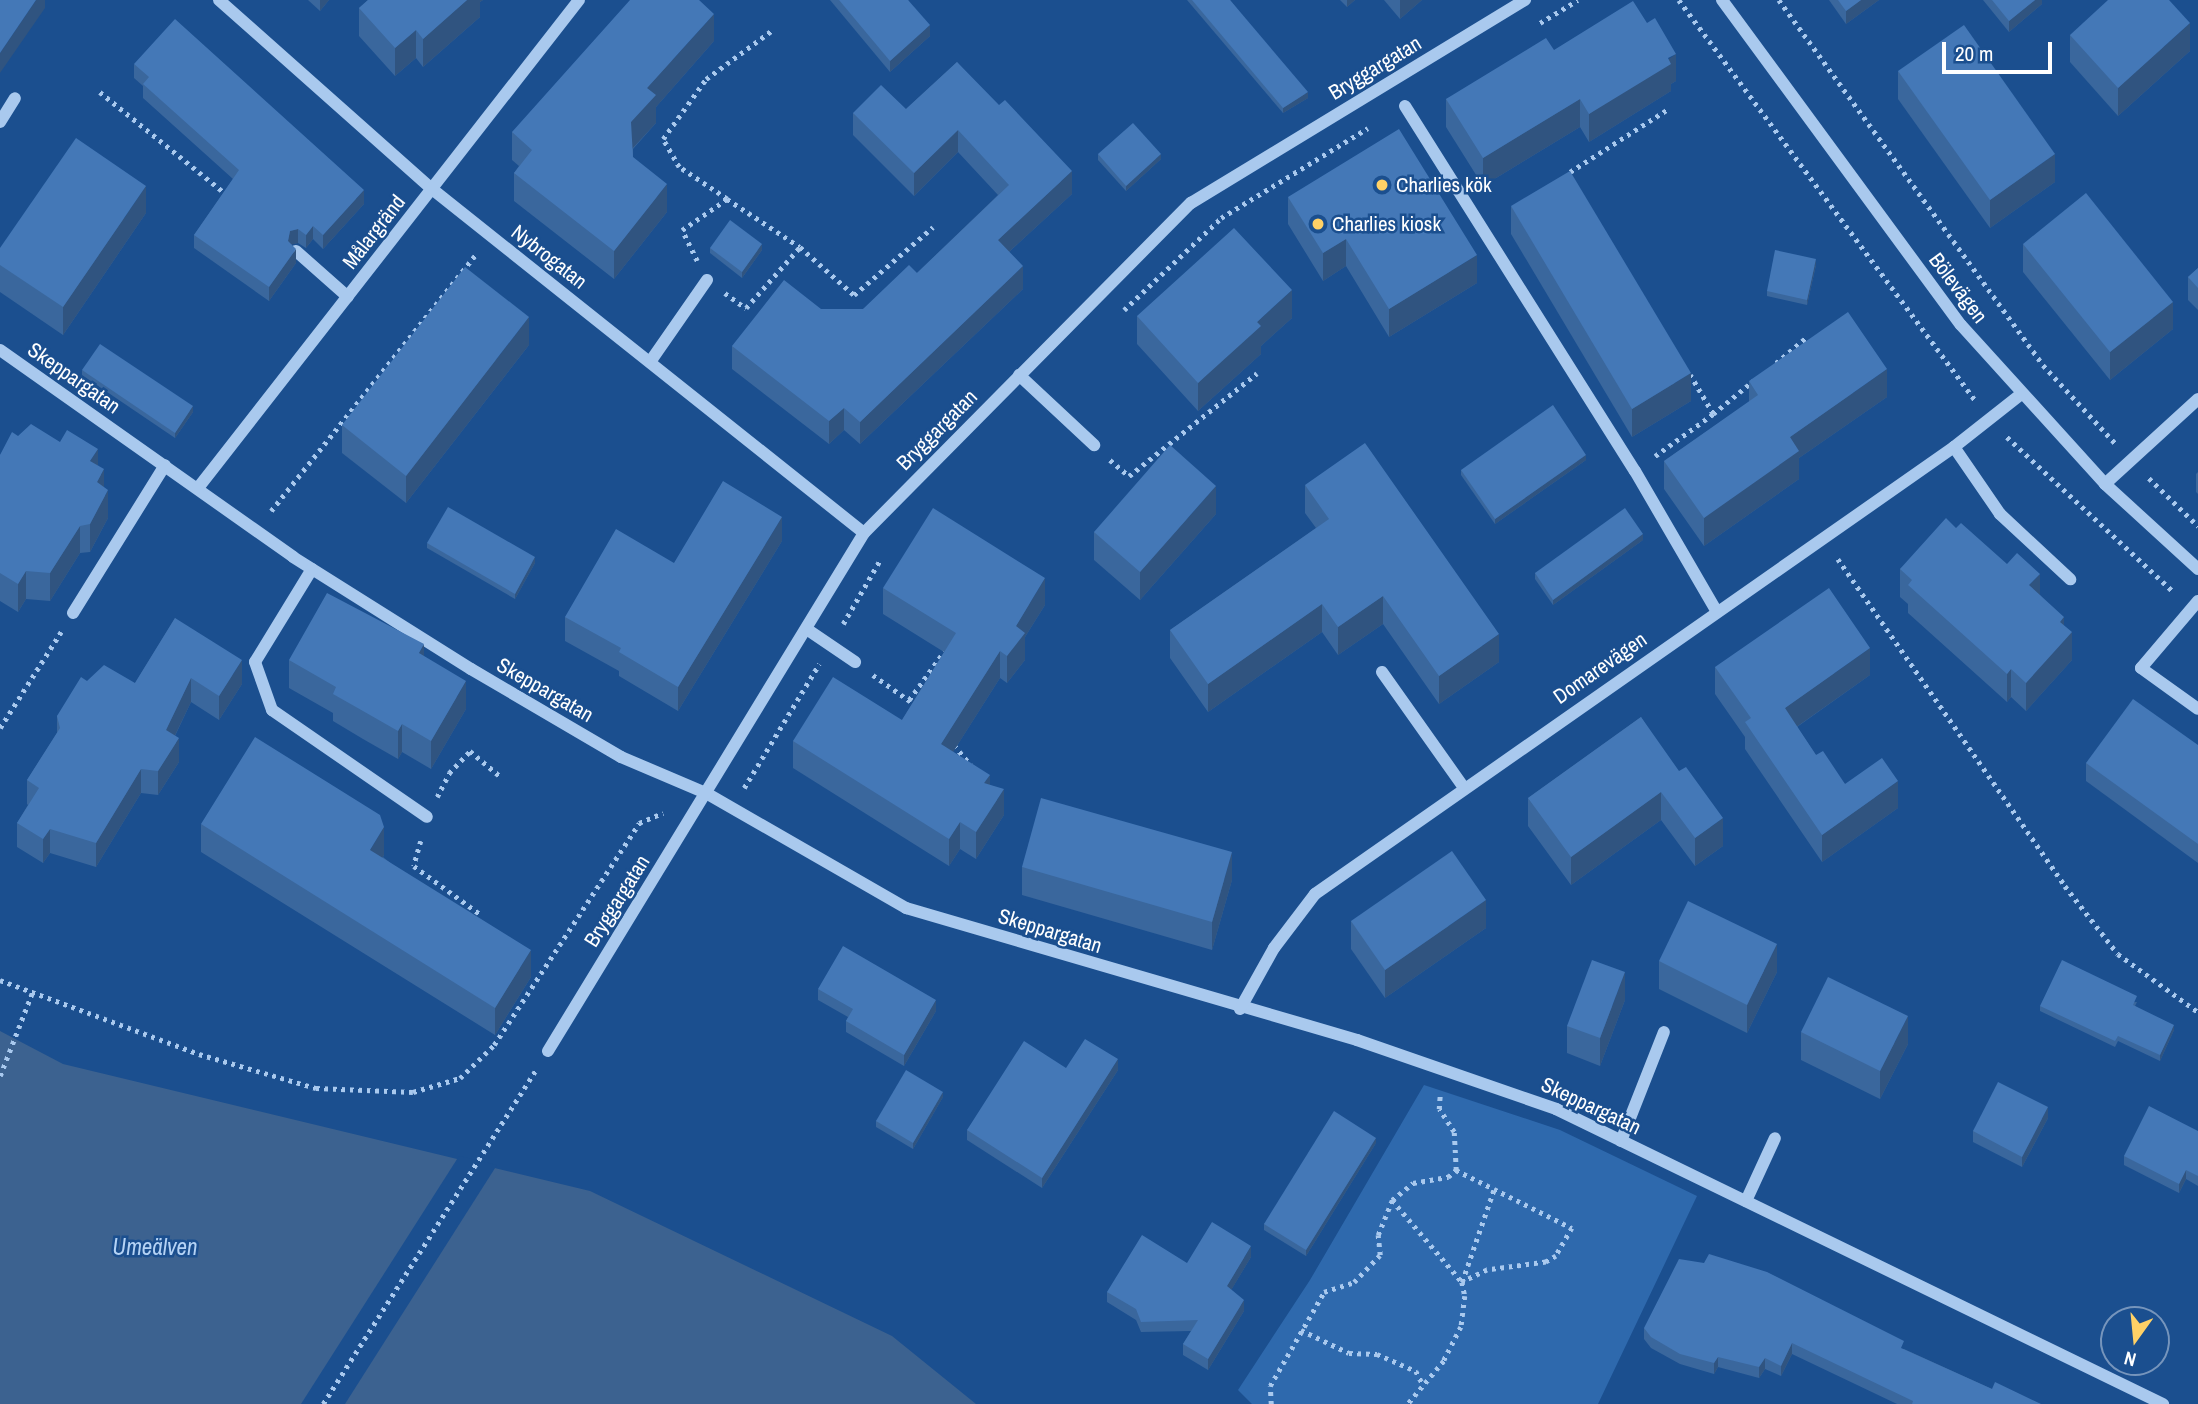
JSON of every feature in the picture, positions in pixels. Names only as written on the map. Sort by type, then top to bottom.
[{"type":"street","name":"Nybrogatan","points":[[219,0],[432,189],[864,533]]},
{"type":"street","name":"Målargränd","points":[[198,488],[579,0]]},
{"type":"street","name":"Bryggargatan","points":[[548,1051],[808,630],[864,533],[1191,203],[1525,0]]},
{"type":"street","name":"Bölevägen","points":[[1722,0],[1961,325],[2020,395],[2105,484],[2198,569]]},
{"type":"street","points":[[0,122],[15,98]]},
{"type":"street","points":[[1405,106],[1635,471],[1716,610]]},
{"type":"street","points":[[296,251],[348,297]]},
{"type":"street","points":[[650,362],[707,281]]},
{"type":"street","name":"Skeppargatan","points":[[0,349],[312,569],[621,757],[706,793],[906,908],[1442,1067],[1556,1109],[2163,1404]]},
{"type":"street","points":[[1019,375],[1094,445]]},
{"type":"street","name":"Domarevägen","points":[[1240,1009],[1274,948],[1315,894],[1821,535],[1954,447],[2020,395]]},
{"type":"street","points":[[2105,484],[2198,399]]},
{"type":"street","points":[[1954,447],[2000,514],[2070,579]]},
{"type":"street","points":[[73,613],[165,465]]},
{"type":"street","points":[[312,569],[254,662],[272,710],[427,817]]},
{"type":"street","points":[[2195,604],[2141,668],[2198,709]]},
{"type":"street","points":[[808,630],[855,662]]},
{"type":"street","points":[[1382,672],[1464,788]]},
{"type":"street","points":[[1622,1141],[1664,1032]]},
{"type":"street","points":[[1746,1201],[1775,1138]]},
{"type":"path","points":[[1531,28],[1578,0]]},
{"type":"path","points":[[1679,0],[1989,419],[2080,509],[2195,604]]},
{"type":"path","points":[[1779,0],[2043,365],[2131,460],[2198,526]]},
{"type":"path","points":[[771,32],[706,79],[663,139],[679,167],[800,247],[855,295],[933,227]]},
{"type":"path","points":[[100,93],[230,198]]},
{"type":"path","points":[[1115,319],[1221,218],[1405,106]]},
{"type":"path","points":[[1559,179],[1668,109]]},
{"type":"path","points":[[1570,172],[1577,184]]},
{"type":"path","points":[[727,199],[682,230],[707,281],[746,308],[800,247]]},
{"type":"path","points":[[257,531],[490,236]]},
{"type":"path","points":[[1635,471],[1713,414],[1805,339]]},
{"type":"path","points":[[1686,368],[1713,414]]},
{"type":"path","points":[[1094,445],[1129,476],[1257,373]]},
{"type":"path","points":[[1821,535],[2065,886],[2118,954],[2198,1012]]},
{"type":"path","points":[[0,980],[199,1054],[316,1088],[413,1092],[460,1078],[494,1045],[639,823],[706,793],[746,788],[886,551]]},
{"type":"path","points":[[0,728],[73,613]]},
{"type":"path","points":[[909,700],[950,644]]},
{"type":"path","points":[[855,662],[922,709]]},
{"type":"path","points":[[947,737],[972,766],[950,752]]},
{"type":"path","points":[[449,773],[470,751],[500,776]]},
{"type":"path","points":[[427,817],[414,866],[480,914]]},
{"type":"path","points":[[0,1076],[32,993]]},
{"type":"path","points":[[323,1404],[548,1051]]},
{"type":"path","points":[[1441,1089],[1439,1109],[1454,1132],[1456,1170]]},
{"type":"path","points":[[1456,1170],[1572,1228],[1556,1256],[1546,1262],[1487,1270],[1462,1282]]},
{"type":"path","points":[[1271,1404],[1269,1386],[1324,1292],[1354,1283],[1380,1255],[1378,1235],[1392,1200],[1413,1183],[1448,1177],[1456,1170]]},
{"type":"path","points":[[1408,1404],[1422,1383],[1444,1361],[1461,1327],[1462,1282],[1494,1189]]},
{"type":"path","points":[[1392,1200],[1462,1282]]},
{"type":"path","points":[[1301,1330],[1349,1353],[1377,1354],[1416,1371],[1422,1383]]},
{"type":"shaded area","points":[[1424,1085],[1560,1130],[1697,1196],[1598,1404],[1252,1404],[1238,1390],[1310,1280]]},
{"type":"water","name":"Umeälven","points":[[0,1031],[63,1064],[590,1191],[892,1336],[976,1404],[0,1404]]},
{"type":"pier","points":[[459,1156],[497,1165],[345,1404],[301,1404]]},
{"type":"building","points":[[0,0],[36,0],[0,53]]},
{"type":"building","points":[[368,0],[467,0],[423,39],[416,30],[395,48],[359,8]]},
{"type":"building","points":[[630,0],[699,0],[714,14],[647,88],[656,95],[631,122],[633,157],[667,184],[614,251],[514,173],[532,150],[512,132]]},
{"type":"building","points":[[839,0],[908,0],[930,25],[890,61]]},
{"type":"building","points":[[1192,0],[1230,0],[1308,92],[1283,108]]},
{"type":"building","points":[[1838,0],[1861,0],[1846,11]]},
{"type":"building","points":[[1992,0],[2035,0],[2009,21]]},
{"type":"building","points":[[2108,0],[2169,0],[2190,23],[2118,88],[2070,35]]},
{"type":"building","points":[[1633,1],[1647,23],[1655,18],[1676,54],[1668,58],[1671,64],[1589,114],[1580,99],[1483,158],[1446,99],[1546,38],[1554,50]]},
{"type":"building","points":[[175,19],[364,190],[323,235],[313,226],[306,235],[298,229],[290,231],[288,241],[296,249],[269,287],[194,235],[239,170],[143,84],[149,77],[134,64]]},
{"type":"building","points":[[1964,25],[2055,154],[1990,200],[1898,71]]},
{"type":"building","points":[[957,62],[999,105],[1005,100],[1072,171],[998,240],[1023,266],[860,422],[844,408],[829,421],[732,346],[784,280],[821,309],[863,309],[909,265],[917,273],[1009,185],[958,130],[914,173],[853,113],[881,85],[906,109]]},
{"type":"building","points":[[1133,123],[1161,154],[1126,186],[1098,154]]},
{"type":"building","points":[[1399,129],[1477,255],[1389,309],[1346,239],[1323,253],[1288,197]]},
{"type":"building","points":[[76,138],[146,186],[63,307],[0,265],[0,248]]},
{"type":"building","points":[[1570,171],[1691,373],[1632,409],[1511,206]]},
{"type":"building","points":[[2086,193],[2173,302],[2110,352],[2023,244]]},
{"type":"building","points":[[730,220],[762,244],[742,272],[710,248]]},
{"type":"building","points":[[1234,228],[1292,290],[1257,322],[1261,326],[1198,383],[1137,316]]},
{"type":"building","points":[[1775,250],[1816,259],[1807,300],[1767,291]]},
{"type":"building","points":[[465,267],[529,317],[406,476],[342,425]]},
{"type":"building","points":[[2198,268],[2198,288],[2188,277]]},
{"type":"building","points":[[1848,312],[1887,369],[1790,437],[1799,451],[1704,518],[1664,461],[1758,395],[1749,381]]},
{"type":"building","points":[[100,344],[193,406],[175,433],[82,370]]},
{"type":"building","points":[[1553,405],[1586,455],[1495,519],[1461,470]]},
{"type":"building","points":[[31,424],[60,442],[67,430],[98,449],[90,461],[104,469],[97,482],[108,490],[90,524],[80,526],[50,573],[26,571],[18,584],[0,573],[0,455],[12,432],[18,436]]},
{"type":"building","points":[[1365,443],[1499,634],[1439,676],[1383,596],[1338,627],[1322,604],[1208,684],[1170,630],[1329,519],[1305,485]]},
{"type":"building","points":[[1170,445],[1216,486],[1140,572],[1094,532]]},
{"type":"building","points":[[723,481],[782,517],[678,687],[619,652],[621,648],[565,617],[616,529],[674,563]]},
{"type":"building","points":[[448,507],[535,557],[515,594],[427,543]]},
{"type":"building","points":[[933,508],[1045,578],[1016,626],[1025,633],[1007,656],[1000,651],[941,744],[990,775],[984,783],[1004,789],[976,832],[960,822],[949,839],[793,741],[833,677],[902,720],[956,633],[883,588]]},
{"type":"building","points":[[1625,508],[1643,534],[1553,600],[1535,573]]},
{"type":"building","points":[[1946,518],[1956,528],[1961,523],[2007,564],[2017,553],[2040,574],[2029,585],[2064,617],[2060,622],[2072,632],[2026,683],[2011,669],[2007,674],[1908,585],[1912,580],[1900,569]]},
{"type":"building","points":[[1829,588],[1870,648],[1785,708],[1816,755],[1823,751],[1845,784],[1882,758],[1898,781],[1822,835],[1745,722],[1751,718],[1715,667]]},
{"type":"building","points":[[327,593],[424,644],[419,653],[466,681],[431,741],[402,724],[398,731],[333,694],[336,687],[289,660]]},
{"type":"building","points":[[175,618],[242,660],[219,696],[191,678],[166,730],[179,738],[158,771],[141,769],[96,843],[50,829],[43,839],[17,823],[39,788],[27,780],[60,728],[57,716],[81,677],[87,681],[104,665],[135,683]]},
{"type":"building","points":[[2133,699],[2198,745],[2198,844],[2086,763]]},
{"type":"building","points":[[1641,717],[1679,771],[1686,767],[1723,818],[1695,838],[1661,792],[1571,857],[1528,798]]},
{"type":"building","points":[[255,737],[380,815],[384,827],[370,850],[531,950],[495,1008],[201,824]]},
{"type":"building","points":[[1041,798],[1232,852],[1212,922],[1022,867]]},
{"type":"building","points":[[1452,851],[1486,900],[1385,970],[1351,921]]},
{"type":"building","points":[[1688,901],[1777,944],[1747,1005],[1659,961]]},
{"type":"building","points":[[843,946],[936,1000],[904,1055],[846,1021],[853,1009],[818,989]]},
{"type":"building","points":[[1592,960],[1625,972],[1600,1038],[1567,1026]]},
{"type":"building","points":[[2062,960],[2137,996],[2133,1005],[2174,1025],[2160,1055],[2118,1036],[2115,1041],[2040,1006]]},
{"type":"building","points":[[1828,977],[1908,1016],[1880,1071],[1801,1032]]},
{"type":"building","points":[[1085,1039],[1118,1059],[1042,1178],[967,1130],[1024,1041],[1066,1068]]},
{"type":"building","points":[[906,1070],[943,1092],[913,1143],[876,1121]]},
{"type":"building","points":[[1998,1082],[2048,1107],[2022,1157],[1973,1131]]},
{"type":"building","points":[[2149,1106],[2198,1131],[2198,1176],[2186,1170],[2179,1184],[2124,1156]]},
{"type":"building","points":[[1334,1111],[1376,1138],[1306,1250],[1264,1224]]},
{"type":"building","points":[[1212,1222],[1251,1246],[1227,1286],[1244,1300],[1208,1359],[1183,1344],[1198,1320],[1141,1322],[1136,1309],[1107,1292],[1142,1235],[1187,1263]]},
{"type":"building","points":[[1709,1254],[1767,1272],[1904,1341],[1901,1348],[1992,1389],[1995,1382],[2041,1404],[1912,1404],[1913,1401],[1792,1343],[1781,1366],[1765,1358],[1759,1367],[1718,1357],[1714,1363],[1680,1354],[1651,1337],[1644,1328],[1679,1259],[1704,1263]]},
{"type":"place","name":"Charlies kök","points":[[1382,185]]},
{"type":"place","name":"Charlies kiosk","points":[[1318,224]]}]
